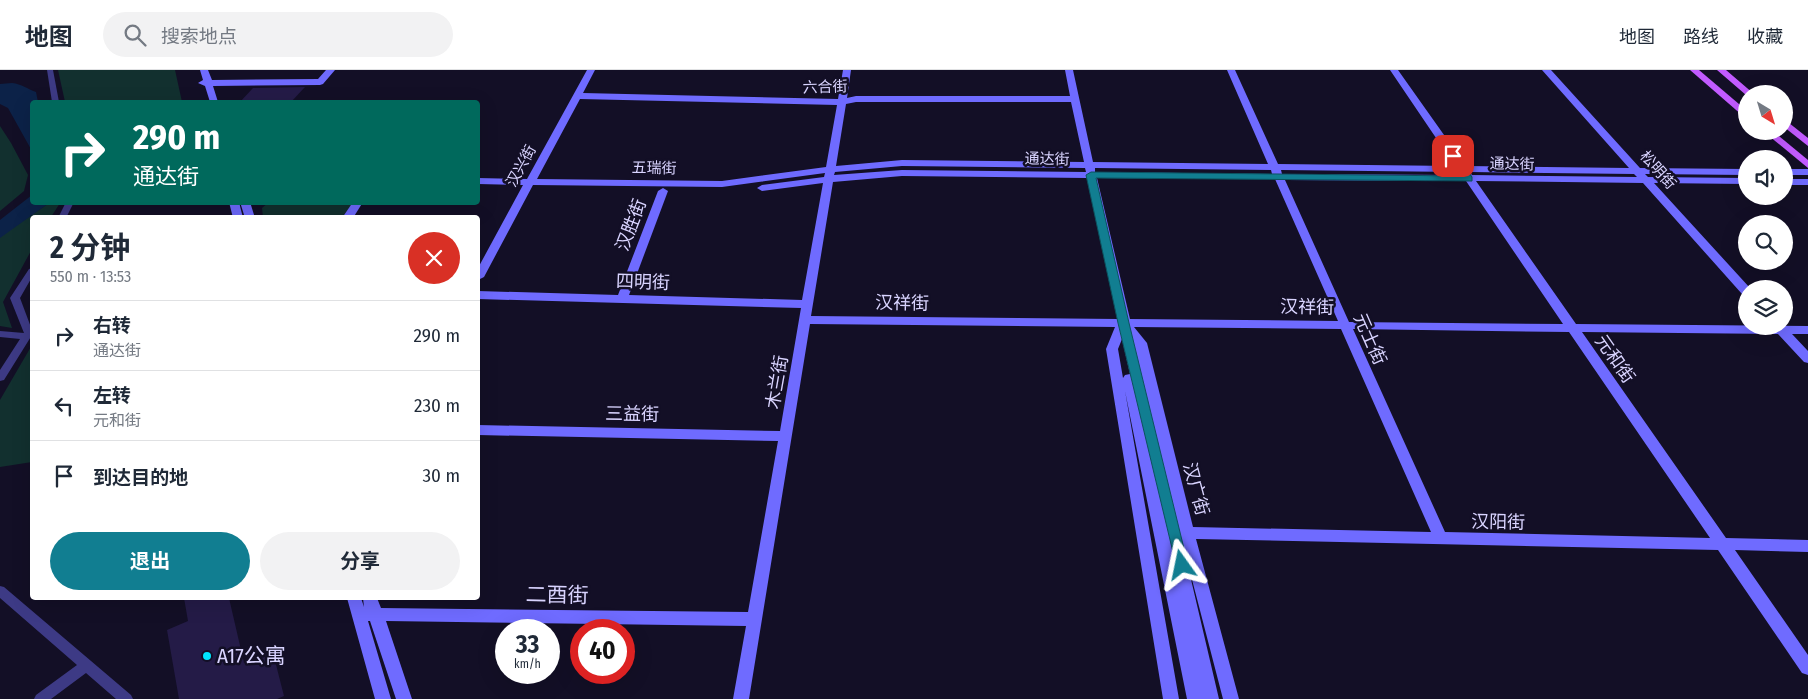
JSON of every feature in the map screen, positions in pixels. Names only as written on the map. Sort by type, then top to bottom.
[{"type":"main road","points":[[1694,70],[1738,107]]},
{"type":"main road","points":[[1721,70],[1739,85]]},
{"type":"main road","points":[[1793,130],[1808,143]]},
{"type":"main road","points":[[1778,140],[1808,166]]},
{"type":"street","points":[[50,70],[56,100]]},
{"type":"street","points":[[199,70],[213,100]]},
{"type":"street","points":[[204,70],[207,100]]},
{"type":"street","points":[[205,82],[320,82],[331,70]]},
{"type":"street","name":"汉兴街","points":[[480,273],[591,70]]},
{"type":"street","name":"木兰街","points":[[741,699],[847,70]]},
{"type":"street","name":"汉广街","points":[[1069,70],[1123,323],[1175,536],[1211,699]]},
{"type":"street","name":"元士街","points":[[1231,70],[1441,539]]},
{"type":"street","name":"元和街","points":[[1394,70],[1808,668]]},
{"type":"street","name":"松明街","points":[[1546,70],[1738,282]]},
{"type":"street","name":"六合街","points":[[576,96],[842,102],[856,99],[1075,99]]},
{"type":"street","name":"通达街","points":[[829,175],[1089,170],[1466,174],[1738,181]]},
{"type":"street","name":"通达街","points":[[1466,174],[1638,171],[1738,172]]},
{"type":"street","points":[[1793,172],[1808,172]]},
{"type":"street","name":"五瑞街","points":[[480,188],[722,184],[829,175]]},
{"type":"street","name":"五瑞街","points":[[480,181],[528,186],[736,190],[829,175]]},
{"type":"street","points":[[1793,182],[1808,182]]},
{"type":"street","name":"汉胜街","points":[[622,299],[663,190]]},
{"type":"street","points":[[0,378],[29,333],[15,298],[30,274]]},
{"type":"street","name":"四明街","points":[[480,295],[808,304]]},
{"type":"street","name":"汉祥街","points":[[805,320],[1738,328]]},
{"type":"street","points":[[1123,323],[1112,349],[1171,699]]},
{"type":"street","name":"汉广街","points":[[1123,323],[1142,343],[1231,699]]},
{"type":"street","name":"汉广街","points":[[1123,323],[1130,388],[1195,699]]},
{"type":"street","name":"汉祥街","points":[[1793,329],[1808,330]]},
{"type":"street","points":[[0,334],[26,337]]},
{"type":"street","points":[[1786,335],[1808,359]]},
{"type":"street","name":"三益街","points":[[480,430],[785,436]]},
{"type":"street","name":"汉阳街","points":[[1188,533],[1808,546]]},
{"type":"street","points":[[0,591],[126,699]]},
{"type":"street","points":[[355,600],[383,699]]},
{"type":"street","points":[[371,600],[404,699]]},
{"type":"street","name":"二酉街","points":[[359,614],[754,619]]},
{"type":"street","points":[[41,699],[87,665]]},
{"type":"green space","points":[[58,70],[175,70],[182,100],[65,100]]},
{"type":"green space","points":[[0,126],[28,175],[24,191],[0,211]]},
{"type":"green space","points":[[46,205],[59,205],[52,215],[32,215]]},
{"type":"green space","points":[[266,205],[351,205],[344,215],[263,215],[262,208]]},
{"type":"green space","points":[[30,216],[30,253],[3,302],[12,328],[0,326],[0,237]]},
{"type":"green space","points":[[30,348],[30,462],[0,467],[0,400]]},
{"type":"water","points":[[12,83],[22,85],[36,92],[38,100],[30,100],[30,147],[8,108],[0,104],[0,84]]},
{"type":"water","points":[[30,197],[30,205],[46,205],[0,238],[0,220]]},
{"type":"building","points":[[305,87],[293,100],[242,100],[253,88]]},
{"type":"building","name":"A17公寓","points":[[184,600],[229,600],[244,663],[272,649],[284,696],[277,699],[179,699],[167,630],[188,621]]},
{"type":"place","name":"A17公寓","points":[[207,656]]},
{"type":"route","points":[[1182,565],[1123,323],[1091,175],[1469,179],[1453,156]]}]
